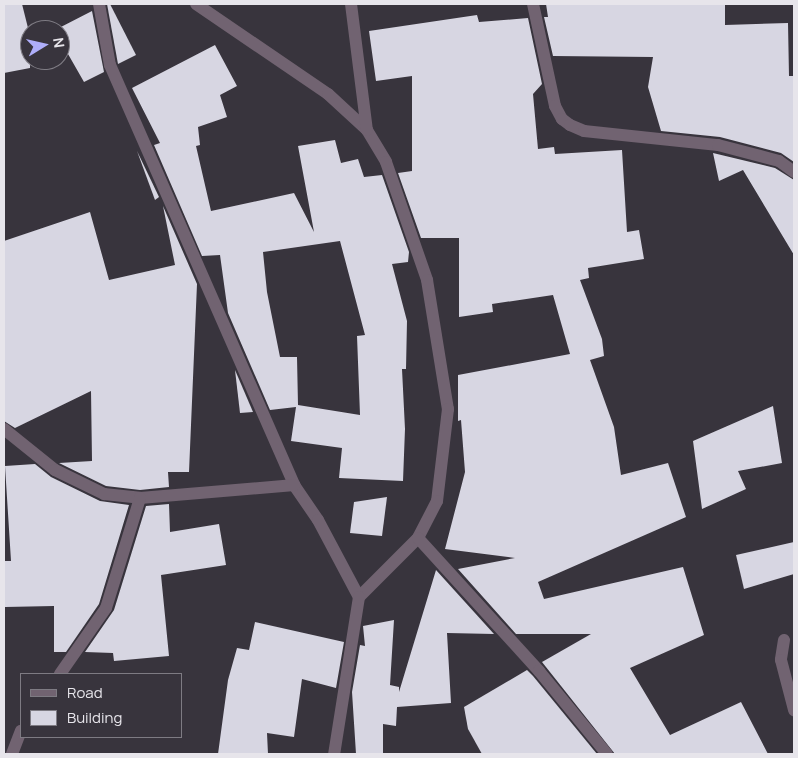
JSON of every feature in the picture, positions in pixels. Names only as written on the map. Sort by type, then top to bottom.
[{"type":"street","points":[[99,4],[110,65],[294,485],[318,520],[358,597],[334,754]]},
{"type":"street","points":[[196,4],[328,94],[367,130],[386,162],[427,280],[448,409],[437,501],[418,538],[358,597]]},
{"type":"street","points":[[351,4],[367,130]]},
{"type":"street","points":[[533,4],[555,106],[562,119],[570,125],[584,130],[718,145],[779,161],[794,172]]},
{"type":"street","points":[[4,429],[55,470],[81,485],[104,494],[140,498],[294,485]]},
{"type":"street","points":[[61,673],[106,608],[140,498]]},
{"type":"street","points":[[418,538],[539,671],[607,754]]},
{"type":"street","points":[[784,640],[781,660],[794,710]]},
{"type":"street","points":[[12,754],[20,733]]},
{"type":"building","points":[[4,4],[22,4],[26,20],[20,20],[20,70],[4,73]]},
{"type":"building","points":[[107,4],[110,4],[136,55],[118,64]]},
{"type":"building","points":[[546,4],[725,4],[725,25],[788,23],[789,76],[794,76],[794,162],[781,153],[720,137],[661,131],[648,87],[653,57],[553,56],[544,17],[548,17]]},
{"type":"building","points":[[92,11],[104,72],[84,82],[70,58],[70,22]]},
{"type":"building","points":[[477,15],[479,22],[528,18],[542,84],[533,94],[538,149],[554,147],[555,154],[622,150],[627,232],[639,230],[644,259],[588,268],[589,278],[580,280],[602,339],[604,356],[590,360],[614,427],[621,475],[668,463],[686,517],[538,582],[544,599],[683,567],[704,635],[630,668],[670,735],[741,702],[768,754],[615,754],[542,662],[591,634],[516,634],[458,569],[515,558],[445,549],[465,472],[461,420],[458,421],[458,375],[570,354],[553,295],[492,304],[493,312],[459,317],[459,238],[421,238],[398,173],[412,171],[412,76],[376,81],[369,31]]},
{"type":"building","points":[[215,45],[237,86],[220,95],[227,117],[198,127],[200,145],[196,146],[211,211],[294,193],[314,232],[298,146],[335,140],[341,163],[358,159],[364,177],[382,175],[409,252],[408,262],[392,264],[407,321],[406,369],[402,369],[405,429],[403,481],[339,478],[342,448],[291,441],[296,407],[270,410],[228,313],[220,255],[202,256],[154,145],[160,143],[132,88]],"holes":[[[340,241],[365,335],[357,336],[360,415],[298,405],[297,357],[280,357],[267,292],[263,252]]]},
{"type":"building","points":[[137,151],[159,197],[155,200]]},
{"type":"building","points":[[713,153],[775,168],[794,180],[794,255],[743,170],[719,181]]},
{"type":"building","points":[[163,206],[197,284],[189,472],[168,472],[169,487],[140,490],[106,486],[59,463],[92,461],[91,391],[15,428],[4,421],[4,241],[90,212],[109,280],[175,265]]},
{"type":"building","points":[[235,370],[253,412],[240,413]]},
{"type":"building","points":[[773,406],[782,463],[738,471],[746,489],[702,509],[693,441]]},
{"type":"building","points":[[35,464],[51,477],[100,501],[129,505],[99,604],[66,652],[54,652],[54,606],[5,607],[4,561],[11,561],[5,466]]},
{"type":"building","points":[[387,497],[382,536],[350,533],[354,502]]},
{"type":"building","points":[[169,504],[170,532],[219,524],[226,565],[161,575],[169,656],[114,661],[113,653],[85,652],[114,610],[146,506]]},
{"type":"building","points":[[794,542],[794,574],[744,589],[736,555]]},
{"type":"building","points":[[436,570],[494,634],[447,633],[451,703],[397,707],[396,726],[383,724],[383,754],[356,754],[352,692],[360,645],[365,646],[363,626],[394,620],[390,685],[399,687],[399,692]]},
{"type":"building","points":[[255,622],[344,642],[336,688],[302,679],[294,737],[267,733],[268,754],[218,754],[228,680],[237,648],[249,650]]},
{"type":"building","points":[[527,670],[597,754],[482,754],[468,729],[464,707]]}]
